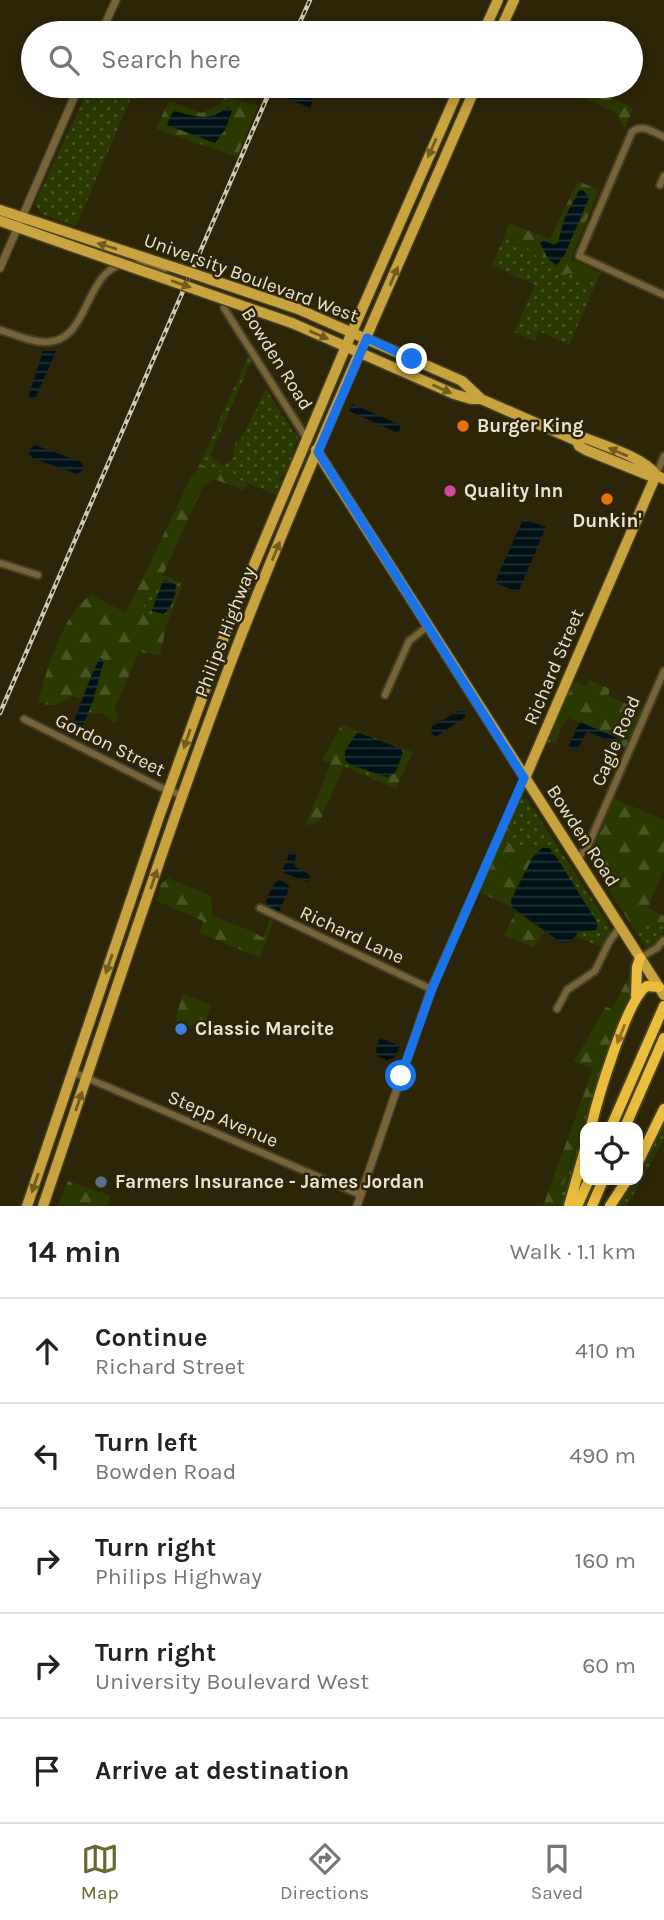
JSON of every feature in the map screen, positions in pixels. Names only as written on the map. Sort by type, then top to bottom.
[{"type":"highway","points":[[592,1122],[606,1072],[635,1000],[640,958]]},
{"type":"highway","points":[[635,1000],[647,986],[662,991]]},
{"type":"highway","points":[[613,1122],[664,1006]]},
{"type":"highway","points":[[627,1122],[663,1039]]},
{"type":"highway","points":[[643,1152],[664,1109]]},
{"type":"highway","points":[[569,1206],[580,1167]]},
{"type":"highway","points":[[578,1206],[587,1185]]},
{"type":"highway","points":[[592,1206],[601,1185]]},
{"type":"highway","points":[[610,1206],[624,1185]]},
{"type":"main road","points":[[488,21],[498,0]]},
{"type":"main road","points":[[504,21],[514,0]]},
{"type":"main road","name":"Philips Highway","points":[[27,1206],[227,629],[352,332],[455,98]]},
{"type":"main road","name":"Philips Highway","points":[[43,1206],[183,796],[242,635],[471,98]]},
{"type":"main road","name":"University Boulevard West","points":[[0,211],[20,222],[292,323],[454,394],[481,399]]},
{"type":"main road","name":"University Boulevard West","points":[[0,221],[20,222]]},
{"type":"main road","name":"University Boulevard West","points":[[73,241],[197,275],[298,309],[462,381],[481,399],[577,441],[579,446],[586,450],[648,475],[660,477]]},
{"type":"main road","name":"Bowden Road","points":[[307,439],[318,452],[662,991]]},
{"type":"main road","name":"Richard Street","points":[[524,778],[660,477]]},
{"type":"main road","points":[[227,629],[242,635]]},
{"type":"main road","points":[[128,910],[142,915]]},
{"type":"main road","points":[[118,939],[132,943]]},
{"type":"main road","points":[[81,1046],[96,1051]]},
{"type":"main road","points":[[44,1157],[58,1162]]},
{"type":"street","points":[[106,21],[116,0]]},
{"type":"street","points":[[0,268],[74,98]]},
{"type":"street","points":[[664,137],[640,127],[632,132],[579,256],[664,295]]},
{"type":"street","points":[[660,185],[664,176]]},
{"type":"street","points":[[0,330],[41,342],[58,340],[75,327],[94,286],[109,272],[129,264],[164,271]]},
{"type":"street","name":"Bowden Road","points":[[223,308],[307,439]]},
{"type":"street","name":"Richard Street","points":[[660,477],[664,456]]},
{"type":"street","points":[[0,563],[38,575]]},
{"type":"street","points":[[385,695],[409,641],[428,626]]},
{"type":"street","name":"Cagle Road","points":[[577,859],[586,849],[664,671]]},
{"type":"street","name":"Gordon Street","points":[[24,719],[183,796]]},
{"type":"street","name":"Richard Street","points":[[357,1206],[432,989],[524,778]]},
{"type":"street","name":"Richard Lane","points":[[260,908],[432,989]]},
{"type":"street","points":[[557,1009],[567,990],[595,971],[609,942],[621,927]]},
{"type":"street","points":[[640,958],[657,948],[664,940]]},
{"type":"street","name":"Stepp Avenue","points":[[73,1072],[361,1195]]},
{"type":"green space","points":[[84,98],[131,98],[76,226],[41,214],[35,203]]},
{"type":"green space","points":[[224,98],[258,106],[237,157],[156,129],[169,101],[201,113],[220,104]],"holes":[[[225,108],[215,143],[175,111],[208,116]]]},
{"type":"green space","points":[[584,98],[613,98],[633,108],[625,129],[616,113]]},
{"type":"green space","points":[[578,181],[599,190],[571,259],[601,273],[596,283],[568,273],[565,277],[559,276],[525,246],[504,237],[509,223],[550,239]],"holes":[[[583,190],[557,265],[548,259],[543,240],[554,245],[558,242],[565,217],[579,191]]]},
{"type":"green space","points":[[504,237],[525,245],[559,276],[568,273],[596,283],[569,345],[539,331],[534,341],[514,332],[535,285],[492,265]]},
{"type":"green space","points":[[249,354],[254,362],[249,366],[211,454],[213,459],[222,465],[232,460],[236,440],[240,441],[266,389],[297,434],[298,440],[286,472],[279,479],[282,483],[277,495],[200,464]]},
{"type":"green space","points":[[200,464],[248,484],[243,490],[214,479],[203,486],[163,575],[152,584],[142,610],[167,623],[160,655],[139,652],[114,710],[119,716],[115,723],[101,713],[88,714],[104,660],[92,674],[82,699],[72,696],[52,705],[38,701],[57,643],[81,603],[91,595],[126,613],[192,475]]},
{"type":"green space","points":[[163,575],[183,583],[167,623],[141,611],[152,584]],"holes":[[[163,581],[176,593],[168,611],[153,605]]]},
{"type":"green space","points":[[571,679],[586,686],[589,680],[610,689],[608,696],[643,711],[626,749],[618,742],[620,739],[568,718],[556,743],[546,742]]},
{"type":"green space","points":[[342,724],[355,730],[342,754],[344,766],[320,821],[305,826],[331,763],[322,760]]},
{"type":"green space","points":[[355,730],[405,749],[403,753],[400,748],[360,733],[349,764],[380,775],[378,781],[344,766],[345,760],[341,754]]},
{"type":"green space","points":[[405,749],[413,752],[396,788],[378,781],[380,775],[387,777],[395,773]]},
{"type":"green space","points":[[613,798],[664,820],[664,869],[648,908],[664,916],[664,924],[648,921],[638,935],[588,858]]},
{"type":"green space","points":[[523,799],[527,799],[611,929],[603,948],[575,936],[578,932],[596,930],[593,915],[549,848],[502,843]]},
{"type":"green space","points":[[502,843],[542,848],[533,857],[511,900],[512,907],[479,892]]},
{"type":"green space","points":[[168,878],[211,896],[212,916],[263,938],[270,918],[273,922],[260,958],[200,933],[203,921],[157,901],[161,884]]},
{"type":"green space","points":[[516,912],[545,932],[533,947],[504,935]]},
{"type":"green space","points":[[648,921],[664,924],[664,929],[658,943],[646,948],[638,935]]},
{"type":"green space","points":[[633,969],[634,991],[628,1012],[597,1071],[583,1122],[580,1122],[574,1154],[556,1206],[543,1206],[593,1069],[574,1061],[606,1007],[612,1009]]},
{"type":"green space","points":[[183,994],[211,1005],[203,1030],[175,1020]]},
{"type":"green space","points":[[628,1012],[590,1122],[583,1122],[597,1071]]},
{"type":"green space","points":[[664,1121],[664,1139],[643,1177],[643,1160]]},
{"type":"green space","points":[[580,1132],[580,1159],[566,1206],[556,1206]]},
{"type":"green space","points":[[68,1181],[111,1196],[107,1206],[58,1206]]},
{"type":"green space","points":[[627,1185],[639,1185],[627,1206],[612,1206]]},
{"type":"shaded area","points":[[288,98],[311,98],[310,108]]},
{"type":"shaded area","points":[[228,107],[232,111],[225,130],[215,143],[167,125],[175,111],[209,116]]},
{"type":"shaded area","points":[[583,190],[589,198],[565,254],[557,265],[548,259],[540,243],[543,240],[554,245],[558,242],[565,217],[579,191]]},
{"type":"shaded area","points":[[43,351],[56,351],[35,399],[28,398]]},
{"type":"shaded area","points":[[352,404],[401,425],[398,433],[349,411]]},
{"type":"shaded area","points":[[35,445],[81,462],[81,472],[77,474],[32,458],[30,448]]},
{"type":"shaded area","points":[[523,519],[546,527],[516,592],[496,580]]},
{"type":"shaded area","points":[[163,581],[176,585],[173,601],[164,614],[152,611]]},
{"type":"shaded area","points":[[100,658],[104,660],[93,701],[80,733],[75,735],[71,729]]},
{"type":"shaded area","points":[[458,711],[463,711],[466,717],[435,737],[431,727]]},
{"type":"shaded area","points":[[580,722],[620,739],[615,743],[587,731],[577,750],[570,749],[569,745]]},
{"type":"shaded area","points":[[360,733],[400,748],[403,753],[395,773],[387,777],[349,764],[345,760],[345,751],[356,734]]},
{"type":"shaded area","points":[[542,848],[549,848],[557,858],[598,924],[596,930],[579,932],[570,942],[562,943],[512,907],[511,900],[533,857]]},
{"type":"shaded area","points":[[290,852],[296,854],[294,866],[310,875],[308,882],[284,873]]},
{"type":"shaded area","points":[[280,880],[290,886],[279,912],[269,908],[266,901],[274,884]]},
{"type":"shaded area","points":[[380,1038],[400,1046],[394,1058],[387,1060],[377,1056],[376,1049]]},
{"type":"railway","points":[[300,21],[310,0]]},
{"type":"railway","points":[[0,713],[267,98]]},
{"type":"place","name":"Burger King","points":[[463,426]]},
{"type":"place","name":"Quality Inn","points":[[450,491]]},
{"type":"place","name":"Dunkin'","points":[[607,499]]},
{"type":"place","name":"Classic Marcite","points":[[181,1029]]},
{"type":"place","name":"Farmers Insurance - James Jordan","points":[[101,1182]]},
{"type":"route","points":[[401,1076],[432,989],[524,778],[318,452],[367,338],[412,359]]}]
